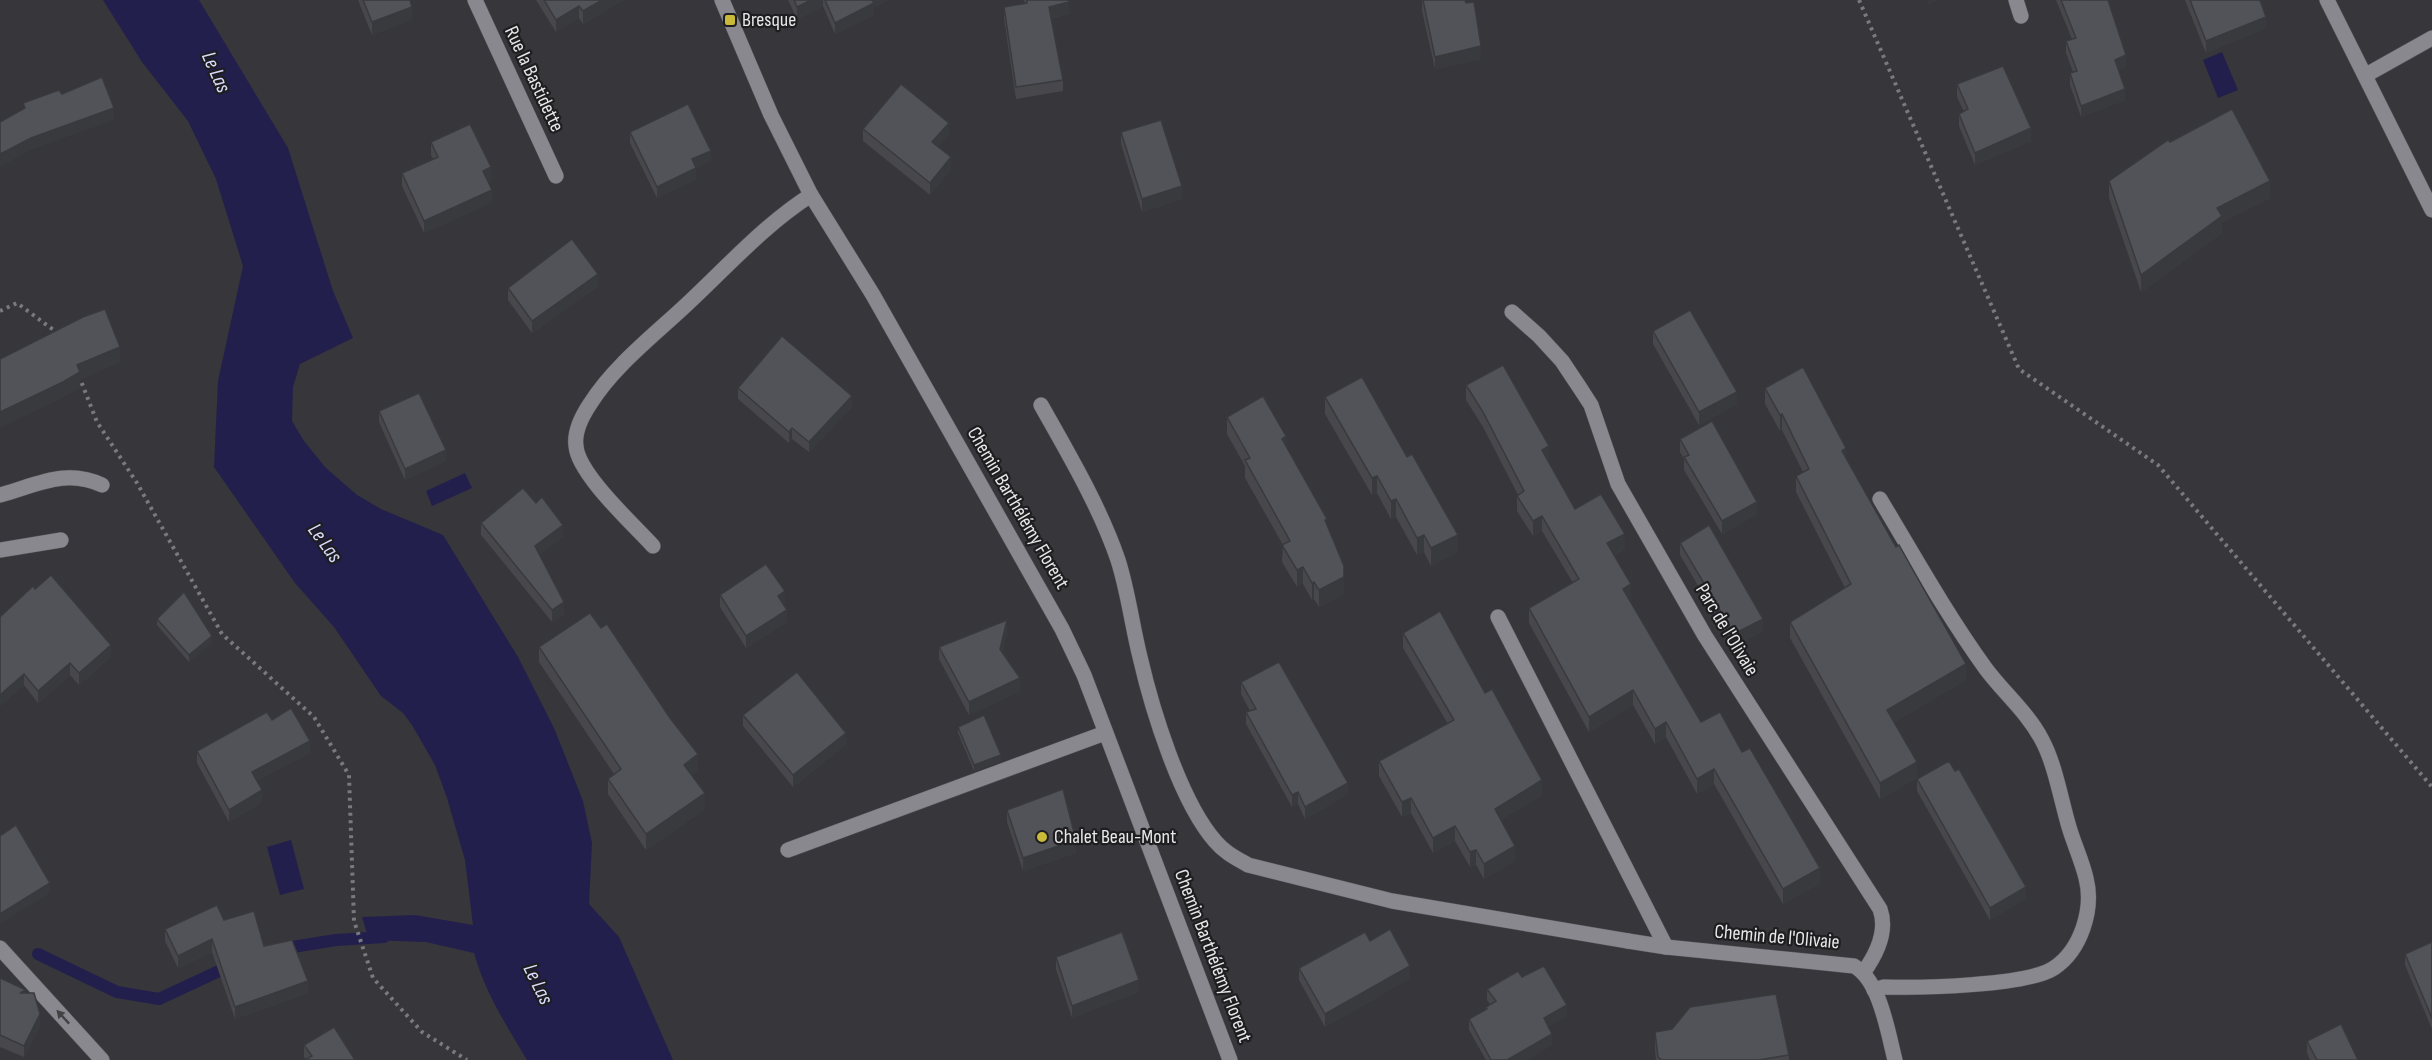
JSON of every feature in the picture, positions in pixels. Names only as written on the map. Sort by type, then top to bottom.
[{"type":"street","name":"Rue la Bastidette","points":[[475,0],[556,176]]},
{"type":"street","name":"Chemin Barthélémy Florent","points":[[722,0],[771,116],[812,195],[873,295],[1048,603],[1084,675],[1230,1060]]},
{"type":"street","points":[[2016,0],[2021,16]]},
{"type":"street","points":[[2327,0],[2432,210]]},
{"type":"street","points":[[2366,75],[2432,38]]},
{"type":"street","points":[[653,546],[592,479],[579,460],[575,446],[582,418],[596,395],[625,362],[777,219],[812,195]]},
{"type":"street","name":"Parc de l'Olivaie","points":[[1512,312],[1562,361],[1580,388],[1594,414],[1618,484],[1699,627],[1880,909],[1884,926],[1878,946],[1863,973]]},
{"type":"street","name":"Chemin de l'Olivaie","points":[[1041,405],[1118,559],[1140,658],[1173,763],[1188,798],[1215,842],[1231,856],[1248,865],[1392,901],[1666,947],[1848,964],[1863,973]]},
{"type":"street","points":[[0,495],[69,476],[82,477],[102,485]]},
{"type":"street","points":[[1874,990],[1884,987],[2012,981],[2053,969],[2064,960],[2081,933],[2088,899],[2087,880],[2042,740],[2028,718],[1987,671],[1951,618],[1880,499]]},
{"type":"street","points":[[0,550],[61,540]]},
{"type":"street","points":[[1498,617],[1666,947]]},
{"type":"street","points":[[788,850],[1106,733]]},
{"type":"street","points":[[0,948],[102,1060]]},
{"type":"street","points":[[1863,973],[1874,990],[1887,1027],[1895,1060]]},
{"type":"path","points":[[1859,0],[2019,369],[2158,465],[2432,787]]},
{"type":"path","points":[[0,311],[17,303],[58,334],[63,344]]},
{"type":"path","points":[[77,373],[97,422],[137,483],[222,634],[314,717],[349,775],[354,921],[373,978],[422,1032],[467,1060]]},
{"type":"water","name":"Le Las","points":[[103,0],[199,0],[288,148],[333,291],[353,338],[300,364],[293,387],[292,421],[304,441],[325,467],[357,495],[381,509],[443,535],[518,657],[554,728],[583,801],[592,843],[589,904],[619,937],[673,1060],[527,1060],[490,995],[474,953],[426,942],[369,940],[362,917],[415,915],[473,925],[465,860],[435,765],[412,725],[403,713],[381,696],[334,627],[295,583],[214,467],[218,381],[243,266],[216,179],[188,121],[142,62]]},
{"type":"water","points":[[2222,52],[2238,90],[2218,98],[2203,60]]},
{"type":"water","points":[[465,473],[472,488],[432,506],[426,491]]},
{"type":"water","points":[[291,840],[304,889],[280,895],[267,847]]},
{"type":"building","points":[[363,0],[410,0],[412,7],[372,22]]},
{"type":"building","points":[[544,0],[602,0],[583,11],[579,6],[556,20]]},
{"type":"building","points":[[794,0],[811,0],[797,7]]},
{"type":"building","points":[[825,0],[872,0],[874,3],[835,23]]},
{"type":"building","points":[[1027,0],[1068,0],[1069,2],[1049,7],[1063,80],[1016,87],[1004,7],[1027,3]]},
{"type":"building","points":[[1423,0],[1474,2],[1481,46],[1435,57]]},
{"type":"building","points":[[2061,0],[2108,0],[2126,55],[2115,60],[2125,89],[2081,106],[2070,73],[2077,71],[2066,41],[2076,38]]},
{"type":"building","points":[[2190,0],[2260,0],[2266,17],[2206,41]]},
{"type":"building","points":[[2003,66],[2031,128],[1975,153],[1959,114],[1968,109],[1957,84]]},
{"type":"building","points":[[102,77],[114,108],[31,138],[0,154],[0,122],[25,108],[23,103],[59,90],[62,94]]},
{"type":"building","points":[[901,84],[949,123],[932,142],[951,157],[930,183],[863,129]]},
{"type":"building","points":[[688,104],[711,151],[692,159],[696,168],[657,187],[630,132]]},
{"type":"building","points":[[2232,109],[2270,181],[2217,208],[2222,216],[2141,275],[2109,181],[2168,140],[2170,142]]},
{"type":"building","points":[[1161,120],[1182,186],[1142,199],[1121,132]]},
{"type":"building","points":[[470,124],[491,167],[483,171],[492,190],[424,221],[402,173],[438,157],[431,142]]},
{"type":"building","points":[[572,239],[598,274],[532,321],[508,288]]},
{"type":"building","points":[[105,309],[120,347],[77,365],[80,372],[0,412],[0,359],[83,317]]},
{"type":"building","points":[[1690,310],[1737,392],[1699,412],[1653,331]]},
{"type":"building","points":[[782,336],[852,396],[809,442],[792,428],[789,432],[738,388]]},
{"type":"building","points":[[1503,365],[1549,446],[1542,450],[1575,509],[1601,494],[1625,534],[1607,543],[1631,584],[1623,589],[1701,722],[1720,712],[1742,752],[1750,748],[1820,868],[1783,889],[1714,769],[1697,779],[1666,722],[1655,729],[1633,690],[1589,717],[1529,608],[1579,579],[1542,516],[1533,521],[1517,496],[1524,491],[1483,412],[1466,385]]},
{"type":"building","points":[[1803,367],[1846,448],[1842,451],[1896,547],[1899,545],[1966,664],[1887,710],[1917,762],[1880,783],[1790,622],[1851,584],[1796,476],[1809,469],[1782,414],[1780,415],[1765,388]]},
{"type":"building","points":[[1362,377],[1407,457],[1412,454],[1458,535],[1431,548],[1424,535],[1417,538],[1396,499],[1391,501],[1377,476],[1372,478],[1325,397]]},
{"type":"building","points":[[419,393],[446,450],[405,469],[379,411]]},
{"type":"building","points":[[1263,396],[1286,436],[1282,439],[1327,519],[1325,520],[1344,566],[1344,577],[1319,590],[1303,567],[1297,570],[1282,545],[1290,541],[1245,460],[1250,458],[1227,417]]},
{"type":"building","points":[[1712,421],[1757,502],[1722,521],[1684,457],[1689,455],[1680,439]]},
{"type":"building","points":[[523,488],[536,503],[542,497],[563,525],[535,546],[564,602],[552,610],[481,523]]},
{"type":"building","points":[[1709,525],[1763,619],[1734,634],[1680,543]]},
{"type":"building","points":[[766,564],[785,591],[778,596],[787,610],[746,636],[720,595]]},
{"type":"building","points":[[51,575],[111,645],[79,673],[70,663],[38,691],[24,674],[0,695],[0,617],[33,586],[35,589]]},
{"type":"building","points":[[184,592],[212,636],[189,655],[157,619]]},
{"type":"building","points":[[1440,611],[1485,693],[1492,689],[1542,780],[1495,809],[1515,846],[1484,864],[1476,850],[1470,852],[1455,826],[1433,838],[1411,798],[1402,802],[1379,761],[1454,720],[1403,633]]},
{"type":"building","points":[[590,613],[601,628],[607,624],[670,718],[698,754],[684,765],[705,793],[646,834],[608,779],[621,769],[539,647]]},
{"type":"building","points":[[1007,620],[1000,649],[1020,678],[969,702],[939,647]]},
{"type":"building","points":[[1279,662],[1348,783],[1305,807],[1298,792],[1292,795],[1246,712],[1256,709],[1241,682]]},
{"type":"building","points":[[797,672],[846,733],[793,775],[743,715]]},
{"type":"building","points":[[291,708],[310,741],[252,772],[262,790],[229,810],[197,751],[267,712],[272,720]]},
{"type":"building","points":[[984,715],[1001,755],[974,765],[958,727]]},
{"type":"building","points":[[1949,761],[1955,771],[1959,769],[2026,887],[1990,908],[1917,779]]},
{"type":"building","name":"Chalet Beau-Mont","points":[[1063,789],[1076,840],[1023,858],[1007,810]]},
{"type":"building","points":[[16,825],[50,883],[0,914],[0,836]]},
{"type":"building","points":[[217,905],[224,920],[254,911],[264,946],[292,940],[308,981],[235,1007],[212,939],[178,956],[165,929]]},
{"type":"building","points":[[1390,929],[1410,966],[1325,1014],[1299,968],[1365,932],[1370,941]]},
{"type":"building","points":[[1122,932],[1139,980],[1072,1006],[1056,957]]},
{"type":"building","points":[[2432,942],[2432,1018],[2405,954]]},
{"type":"building","points":[[1544,966],[1567,1005],[1544,1018],[1552,1034],[1507,1060],[1491,1060],[1469,1019],[1496,1001],[1487,989],[1518,971],[1522,977]]},
{"type":"building","points":[[0,978],[26,990],[20,993],[34,993],[40,1014],[24,1046],[0,1035]]},
{"type":"building","points":[[1776,994],[1789,1055],[1758,1060],[1662,1060],[1658,1057],[1655,1032],[1672,1029],[1690,1007]]},
{"type":"building","points":[[2341,1024],[2358,1060],[2317,1060],[2307,1041]]},
{"type":"building","points":[[334,1027],[355,1060],[305,1060],[312,1056],[304,1045]]},
{"type":"waterway","points":[[280,949],[336,940],[384,937]]},
{"type":"waterway","points":[[38,954],[117,992],[159,999],[232,965]]},
{"type":"place","name":"Bresque","points":[[730,20]]},
{"type":"place","name":"Chalet Beau-Mont","points":[[1042,837]]}]
